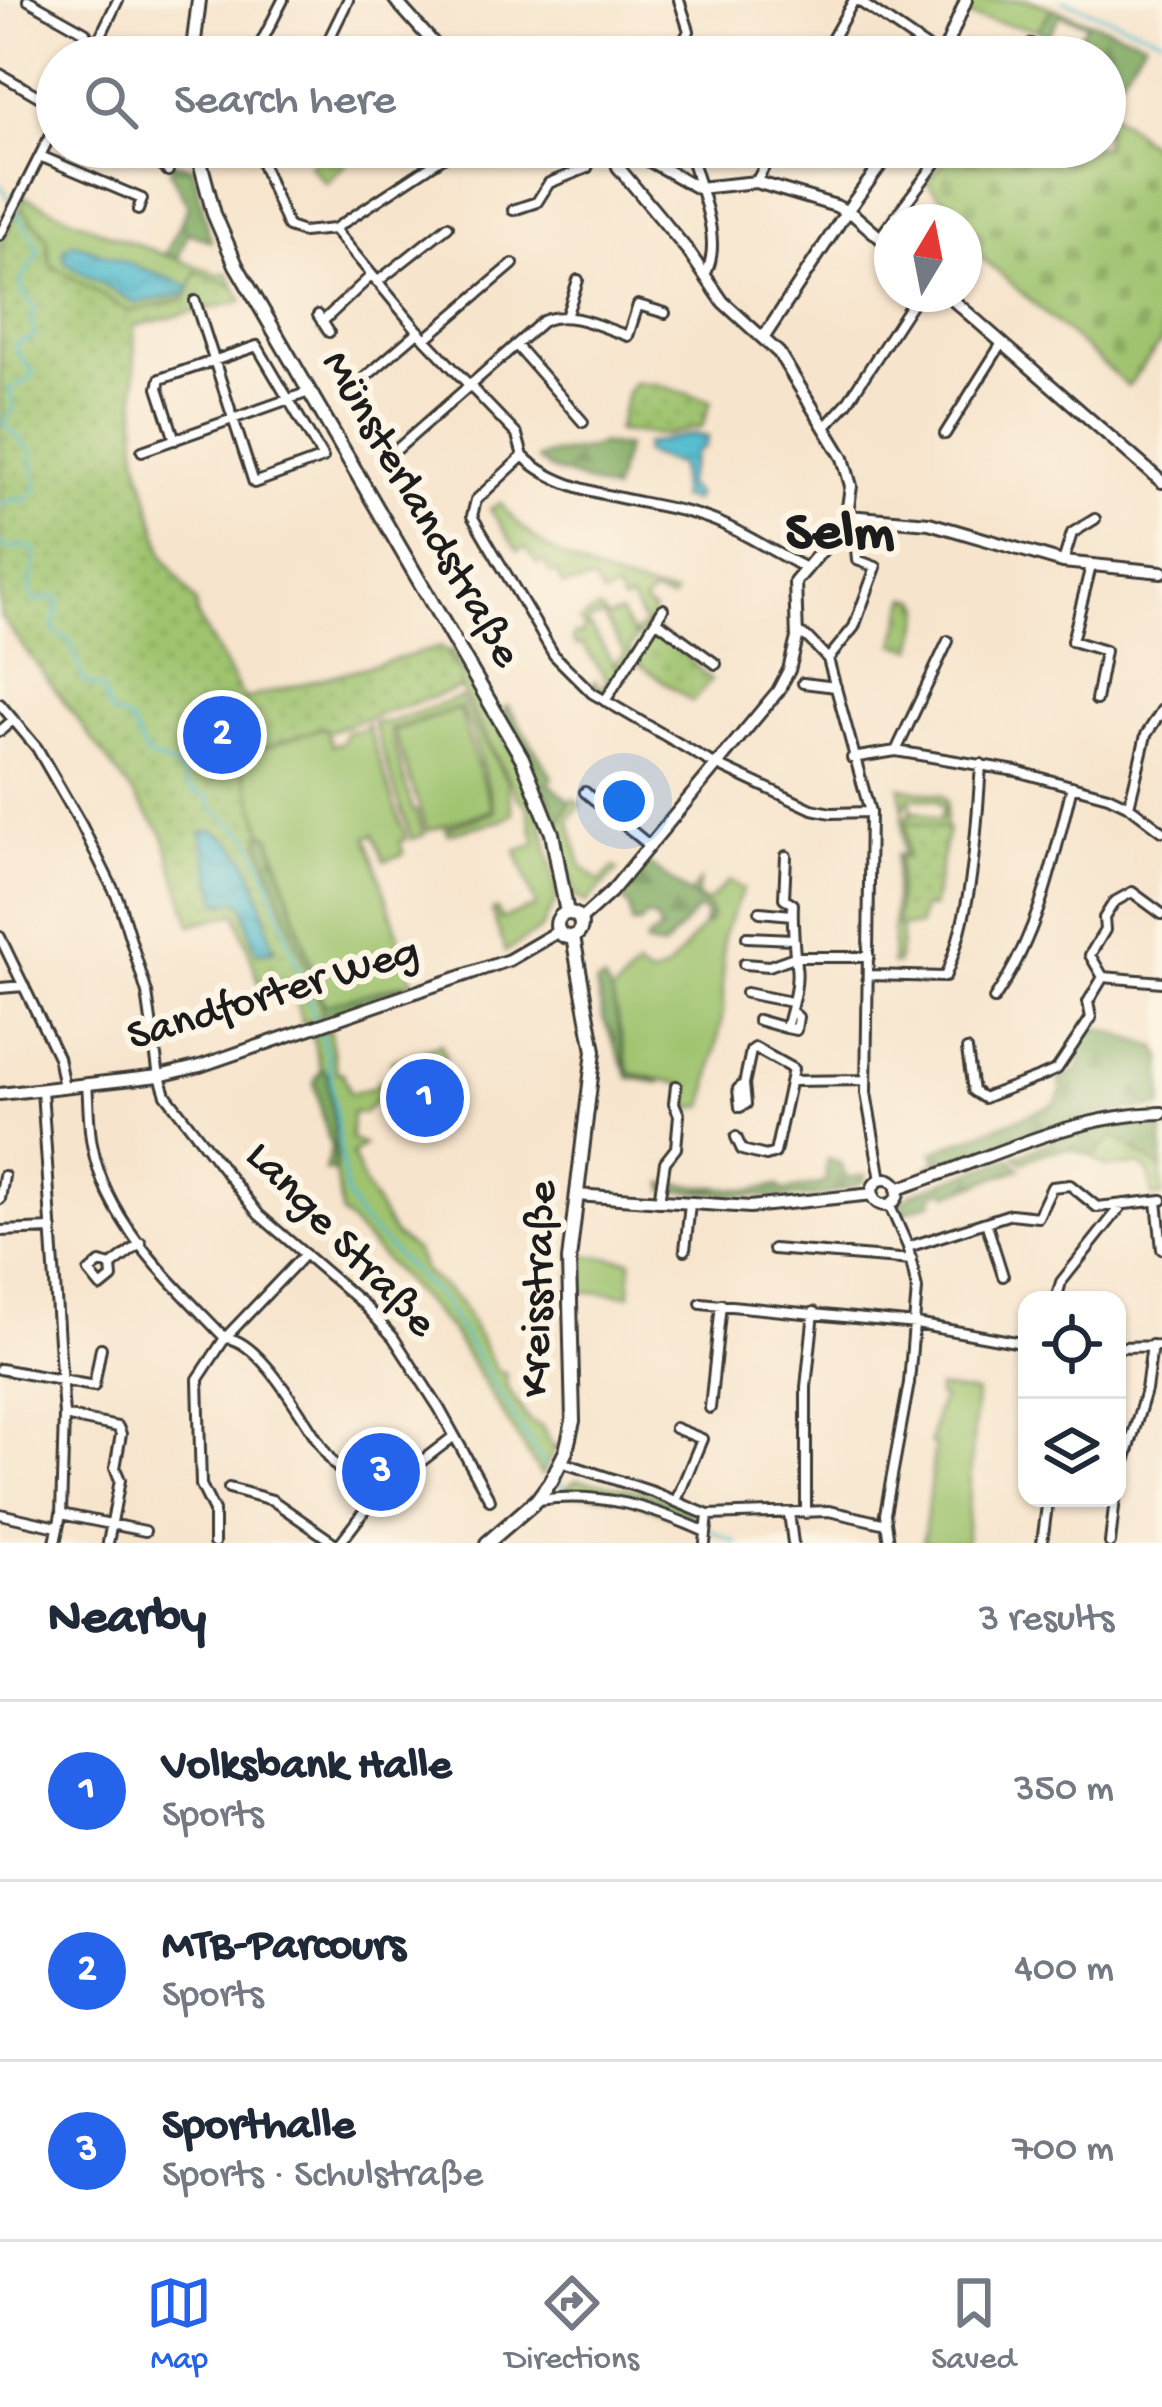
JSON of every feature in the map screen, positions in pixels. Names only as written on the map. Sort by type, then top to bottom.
[{"type":"main road","points":[[195,36],[199,0]]},
{"type":"main road","name":"Münsterlandstraße","points":[[201,168],[225,244],[522,758],[552,832],[574,917]]},
{"type":"main road","points":[[574,917],[579,932],[566,934],[557,922],[574,917]]},
{"type":"main road","name":"Kreisstraße","points":[[489,1542],[537,1500],[556,1471],[575,1404],[568,1291],[594,1051],[566,934]]},
{"type":"street","points":[[28,0],[87,36]]},
{"type":"street","points":[[100,36],[118,0]]},
{"type":"street","points":[[265,36],[283,0]]},
{"type":"street","points":[[330,36],[348,0]]},
{"type":"street","points":[[395,0],[427,36]]},
{"type":"street","points":[[679,0],[689,31],[686,36]]},
{"type":"street","points":[[834,36],[855,0],[910,36]]},
{"type":"street","points":[[951,36],[966,0]]},
{"type":"street","points":[[0,74],[36,95]]},
{"type":"street","points":[[0,235],[36,164]]},
{"type":"street","points":[[68,168],[142,199],[138,210]]},
{"type":"street","points":[[164,168],[168,171]]},
{"type":"street","points":[[263,168],[288,227],[303,232],[334,229],[427,168]]},
{"type":"street","points":[[513,210],[537,202],[549,183],[586,168]]},
{"type":"street","points":[[574,917],[598,906],[778,691],[789,670],[796,633],[793,590],[804,568],[837,537],[848,516],[850,475],[786,363],[723,302],[619,168]]},
{"type":"street","points":[[662,168],[698,188],[756,182],[847,211],[874,232]]},
{"type":"street","points":[[693,168],[710,214],[712,260],[705,275]]},
{"type":"street","points":[[756,182],[764,168]]},
{"type":"street","points":[[764,337],[879,168]]},
{"type":"street","points":[[905,204],[932,168]]},
{"type":"street","points":[[328,332],[320,319],[448,226]]},
{"type":"street","points":[[334,229],[422,335],[517,435],[523,456],[544,472],[585,488],[719,523],[804,568]]},
{"type":"street","points":[[362,380],[513,264]]},
{"type":"street","points":[[566,317],[578,280]]},
{"type":"street","points":[[175,440],[158,388],[160,379],[214,360],[257,346],[323,458],[254,483],[233,420],[214,360],[195,301]]},
{"type":"street","points":[[395,451],[543,321],[566,317],[628,336],[638,305],[664,313]]},
{"type":"street","points":[[824,428],[847,403],[906,312]]},
{"type":"street","points":[[967,312],[1162,482]]},
{"type":"street","points":[[945,434],[1002,343]]},
{"type":"street","points":[[516,345],[583,422]]},
{"type":"street","points":[[142,451],[309,392]]},
{"type":"street","points":[[523,456],[476,500],[472,516],[554,655],[582,685],[714,763],[820,811],[870,812]]},
{"type":"street","points":[[848,516],[929,523],[1063,562],[1162,572]]},
{"type":"street","points":[[1063,562],[1072,533],[1095,519]]},
{"type":"street","points":[[828,659],[854,627],[874,572],[857,560],[856,547],[837,537]]},
{"type":"street","points":[[1091,566],[1072,641],[1105,650],[1096,700]]},
{"type":"street","points":[[604,701],[663,609]]},
{"type":"street","points":[[657,621],[716,664]]},
{"type":"street","points":[[796,633],[807,637],[828,659],[870,812],[866,1080],[880,1180],[873,1194]]},
{"type":"street","points":[[896,751],[948,641]]},
{"type":"street","points":[[803,683],[836,687]]},
{"type":"street","name":"Lange Straße","points":[[0,704],[37,748],[118,899],[147,993],[166,1095],[259,1214],[363,1304],[393,1337],[490,1501]]},
{"type":"street","points":[[1129,806],[1146,735],[1162,710]]},
{"type":"street","points":[[0,731],[13,720]]},
{"type":"street","points":[[852,758],[896,751],[1072,785],[1129,806],[1162,831]]},
{"type":"street","points":[[869,975],[944,977],[959,942],[968,900],[981,764]]},
{"type":"street","points":[[994,999],[1020,959],[1072,785]]},
{"type":"street","points":[[585,791],[649,845]]},
{"type":"street","points":[[758,1020],[786,1028],[791,1006],[795,963],[788,915],[793,904],[784,898],[786,856]]},
{"type":"street","points":[[1103,977],[1090,955],[1114,902],[1132,892],[1162,914]]},
{"type":"street","points":[[760,912],[788,915]]},
{"type":"street","name":"Sandforter Weg","points":[[0,1094],[159,1076],[509,960],[566,934]]},
{"type":"street","points":[[0,937],[58,1057],[64,1087]]},
{"type":"street","points":[[747,937],[792,940]]},
{"type":"street","points":[[744,964],[869,957]]},
{"type":"street","points":[[1103,977],[1162,982]]},
{"type":"street","points":[[967,1050],[973,1091],[984,1098],[1020,1081],[1050,1074],[1091,1018],[1088,1002],[1103,977]]},
{"type":"street","points":[[0,988],[24,986]]},
{"type":"street","points":[[746,993],[791,1006]]},
{"type":"street","points":[[736,1137],[742,1150],[766,1156],[775,1153],[791,1064],[755,1048],[744,1084]]},
{"type":"street","points":[[791,1081],[866,1080]]},
{"type":"street","points":[[87,1084],[93,1151],[116,1207],[225,1338],[246,1344],[288,1395],[331,1461],[375,1497]]},
{"type":"street","points":[[659,1202],[665,1162],[676,1148],[676,1086]]},
{"type":"street","points":[[42,1089],[64,1416],[61,1514],[55,1543]]},
{"type":"street","points":[[897,1189],[1068,1127],[1162,1113]]},
{"type":"street","points":[[0,1199],[4,1176]]},
{"type":"street","points":[[873,1194],[878,1203],[889,1204],[896,1198],[891,1181],[880,1180]]},
{"type":"street","points":[[908,1247],[1011,1214],[1038,1217],[1052,1187],[1070,1185],[1112,1218]]},
{"type":"street","points":[[576,1195],[771,1206],[873,1194]]},
{"type":"street","points":[[1097,1207],[1159,1201],[1162,1249]]},
{"type":"street","points":[[685,1250],[690,1204]]},
{"type":"street","points":[[889,1204],[908,1247],[917,1289],[886,1524],[889,1543]]},
{"type":"street","points":[[1058,1291],[1123,1204]]},
{"type":"street","points":[[986,1222],[1003,1276]]},
{"type":"street","points":[[0,1231],[52,1229]]},
{"type":"street","points":[[111,1266],[142,1243]]},
{"type":"street","points":[[773,1250],[912,1260]]},
{"type":"street","points":[[214,1543],[214,1510],[201,1485],[198,1379],[225,1338],[304,1254]]},
{"type":"street","points":[[701,1303],[916,1324],[1018,1342]]},
{"type":"street","points":[[710,1408],[721,1304]]},
{"type":"street","points":[[806,1513],[805,1430],[814,1312]]},
{"type":"street","points":[[1126,1347],[1157,1346],[1126,1458]]},
{"type":"street","points":[[0,1369],[94,1386],[100,1348]]},
{"type":"street","points":[[64,1416],[118,1427],[121,1434],[115,1468],[120,1480],[108,1543]]},
{"type":"street","points":[[675,1428],[702,1439],[676,1501]]},
{"type":"street","points":[[229,1488],[272,1500],[337,1543],[375,1497],[453,1437]]},
{"type":"street","points":[[556,1471],[676,1501],[706,1528]]},
{"type":"street","points":[[537,1500],[586,1496],[628,1501],[706,1528],[830,1511],[886,1524]]},
{"type":"street","points":[[1042,1543],[1047,1507]]},
{"type":"street","points":[[1110,1543],[1114,1507]]},
{"type":"street","points":[[789,1513],[793,1543]]},
{"type":"street","points":[[0,1514],[58,1527]]},
{"type":"street","points":[[61,1514],[146,1531]]},
{"type":"green space","points":[[971,0],[1029,0],[1052,8],[1038,30],[964,16]]},
{"type":"green space","points":[[1052,8],[1145,41],[1126,70],[1126,36],[1079,36],[1087,24],[1060,15],[1048,36],[1038,30]]},
{"type":"green space","points":[[1126,124],[1162,154],[1162,341],[1128,386],[982,258],[982,204],[948,204],[927,183],[939,168],[1126,168]]},
{"type":"green space","points":[[170,168],[193,168],[211,241],[188,233],[178,259],[165,255],[188,206]]},
{"type":"green space","points":[[312,168],[341,168],[326,183]]},
{"type":"green space","points":[[23,196],[111,235],[218,274],[228,273],[235,287],[196,272],[186,299],[130,312],[49,264],[40,228],[21,207]]},
{"type":"green space","points":[[21,207],[47,237],[50,264],[129,312],[186,299],[196,272],[235,287],[243,301],[134,326],[137,456],[164,557],[196,603],[197,615],[244,699],[442,647],[460,674],[461,688],[239,756],[263,832],[259,842],[324,1016],[302,1023],[290,981],[261,989],[236,913],[191,925],[163,834],[0,616],[0,244]],"holes":[[[201,832],[276,948],[255,949],[244,906],[238,899],[223,904]]]},
{"type":"green space","points":[[634,383],[655,384],[711,401],[702,427],[666,435],[617,431]]},
{"type":"green space","points":[[600,444],[626,447],[613,492],[550,469],[537,459],[552,454]]},
{"type":"green space","points":[[500,503],[536,539],[579,565],[675,595],[671,600],[652,593],[644,604],[654,611],[643,636],[637,637],[634,633],[645,625],[630,599],[623,603],[616,590],[603,596],[593,581],[563,586],[557,571],[551,574],[543,561],[537,564],[526,547],[518,551],[490,509]]},
{"type":"green space","points":[[907,598],[920,600],[924,606],[914,649],[895,644]]},
{"type":"green space","points":[[596,610],[607,618],[620,613],[636,639],[621,671],[615,662],[625,654],[603,616],[589,621],[589,627],[579,622]]},
{"type":"green space","points":[[584,627],[592,628],[619,673],[605,694],[590,685],[596,681],[598,689],[608,681],[582,644],[577,646],[572,639]]},
{"type":"green space","points":[[656,630],[686,651],[684,655],[711,680],[692,702],[635,661]]},
{"type":"green space","points":[[453,649],[521,769],[542,822],[555,884],[556,901],[541,929],[505,952],[492,911],[497,909],[501,919],[536,907],[516,851],[536,844],[527,805],[518,798],[461,688],[460,674],[448,652]]},
{"type":"green space","points":[[461,697],[506,780],[513,813],[448,834],[446,829],[495,812],[472,731],[460,707],[390,730],[424,835],[411,839],[373,722],[387,723]]},
{"type":"green space","points":[[508,706],[553,778],[549,783],[570,802],[557,825],[503,709]]},
{"type":"green space","points":[[459,709],[492,810],[427,831],[394,731]]},
{"type":"green space","points":[[367,724],[406,839],[400,841],[404,854],[384,861],[374,834],[367,837],[413,981],[330,1006],[324,1005],[271,839],[263,832],[238,756],[325,727],[332,746],[343,742],[346,732],[364,730]]},
{"type":"green space","points":[[900,787],[942,795],[947,801],[945,829],[907,823],[907,857],[899,858],[901,944],[897,964],[892,964],[896,855],[903,854],[903,816],[911,816],[911,810],[940,820],[944,808],[936,800],[909,797],[903,811]]},
{"type":"green space","points":[[573,799],[581,805],[569,819],[581,865],[600,882],[614,867],[618,870],[586,903],[576,898],[557,825]]},
{"type":"green space","points":[[907,822],[948,830],[932,908],[923,907],[919,926],[897,926],[899,857],[907,857]]},
{"type":"green space","points":[[263,832],[271,838],[324,1005],[406,986],[324,1016],[259,841]]},
{"type":"green space","points":[[644,861],[709,908],[712,915],[707,925],[703,923],[707,915],[698,909],[663,948],[646,945],[661,930],[656,920],[646,916],[641,924],[632,924],[630,908],[618,895]]},
{"type":"green space","points":[[729,881],[743,889],[723,936],[723,1013],[705,1106],[687,1109],[687,1085],[630,1073],[612,994],[637,968],[650,976],[667,970],[712,915],[690,894],[699,882],[697,897],[707,902]]},
{"type":"green space","points":[[604,980],[612,994],[627,1068],[662,1083],[629,1078],[603,1018],[596,984]]},
{"type":"green space","points":[[1099,1028],[1156,1047],[1162,1058],[1162,1107],[1059,1124],[925,1169],[936,1162],[932,1152],[1055,1104],[1062,1089],[1059,1080],[1079,1069],[1087,1031]]},
{"type":"green space","points":[[329,1029],[337,1072],[343,1073],[350,1094],[377,1086],[378,1081],[384,1093],[363,1114],[352,1112],[351,1139],[364,1145],[352,1154],[365,1185],[394,1235],[415,1250],[424,1271],[460,1302],[497,1371],[505,1372],[507,1387],[529,1421],[542,1427],[551,1446],[557,1446],[541,1475],[452,1332],[342,1214],[327,1074],[320,1066],[312,1035]]},
{"type":"green space","points":[[441,1044],[446,1058],[400,1084],[392,1061]]},
{"type":"green space","points":[[322,1069],[327,1073],[334,1123],[335,1172],[325,1170],[331,1149],[314,1082]]},
{"type":"green space","points":[[1162,1121],[1162,1170],[1114,1136],[1093,1157],[1057,1150],[1022,1163],[1015,1156],[1071,1133]]},
{"type":"green space","points":[[1114,1136],[1162,1170],[1162,1197],[1153,1197],[1149,1173],[1140,1165],[1106,1167],[1093,1157]]},
{"type":"green space","points":[[1010,1158],[1020,1169],[949,1194],[946,1189],[932,1194],[933,1202],[904,1213],[902,1201],[910,1194]]},
{"type":"green space","points":[[827,1159],[840,1163],[847,1178],[865,1175],[865,1180],[843,1190],[793,1197],[665,1191],[664,1183],[754,1190],[778,1185],[784,1191],[825,1183]]},
{"type":"green space","points":[[581,1255],[631,1260],[630,1295],[578,1291]]},
{"type":"green space","points":[[938,1388],[976,1393],[966,1543],[923,1543],[935,1445],[930,1444],[943,1398],[938,1397]]},
{"type":"green space","points":[[576,1480],[664,1499],[680,1506],[701,1527],[627,1498],[561,1492]]},
{"type":"water","points":[[74,243],[189,286],[187,294],[135,303],[66,263],[63,249]]},
{"type":"water","points":[[694,434],[708,437],[704,448],[697,449],[685,484],[696,495],[694,501],[680,498],[679,465],[644,453],[645,444]]},
{"type":"water","points":[[211,830],[227,838],[248,865],[274,951],[255,949],[244,906],[238,900],[219,903],[201,832]]},
{"type":"waterway","points":[[1063,0],[1162,38]]},
{"type":"waterway","points":[[0,184],[11,202]]},
{"type":"waterway","points":[[0,506],[9,500],[27,500],[37,486],[31,451],[3,422],[14,408],[9,390],[33,377],[15,350],[16,344],[36,333],[30,324],[35,308],[21,281],[38,255],[38,246],[16,210]]},
{"type":"waterway","points":[[0,542],[7,549],[27,546],[36,552],[30,584],[33,596],[37,602],[52,597],[60,600],[53,630],[71,643],[84,682],[103,690],[110,713],[130,722],[146,755],[179,769],[190,790],[209,797],[212,808],[250,837],[328,1057],[346,1193],[359,1218],[443,1302],[552,1472]]},
{"type":"waterway","points":[[558,1480],[568,1491],[605,1491],[646,1499],[737,1543]]},
{"type":"place","name":"MTB-Parcours","points":[[222,735]]},
{"type":"place","name":"Volksbank Halle","points":[[425,1098]]},
{"type":"place","name":"Sporthalle","points":[[381,1472]]},
{"type":"district","name":"Selm","points":[[840,535]]}]
